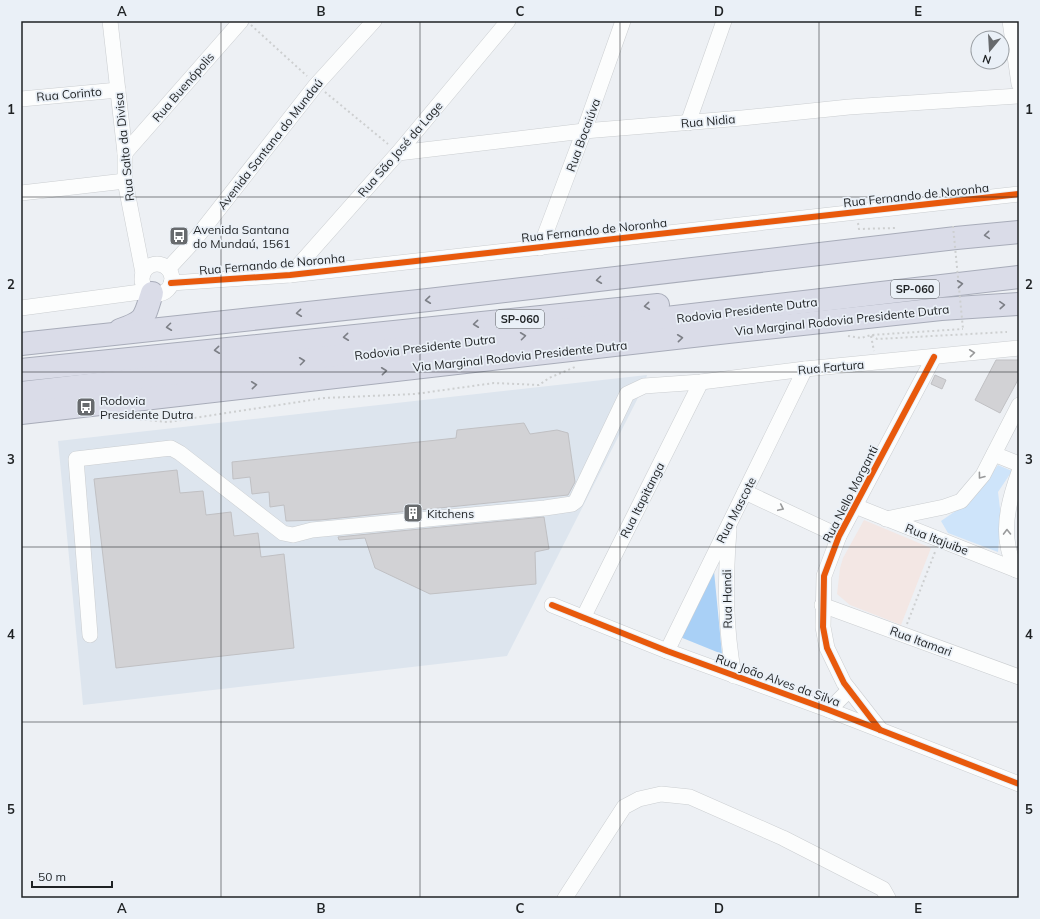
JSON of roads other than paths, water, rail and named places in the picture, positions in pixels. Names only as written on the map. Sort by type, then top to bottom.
[{"type":"highway","points":[[23,344],[101,337],[179,326],[679,271],[810,241],[862,236],[954,232],[1019,232]]},
{"type":"highway","name":"Rodovia Presidente Dutra","points":[[21,370],[791,291],[1019,262]]},
{"type":"highway","name":"Rodovia Presidente Dutra","points":[[21,393],[1019,277]]},
{"type":"highway","points":[[101,337],[137,324],[142,319],[150,292]]},
{"type":"highway","name":"Via Marginal Rodovia Presidente Dutra","points":[[21,413],[907,313],[1019,304]]},
{"type":"highway","points":[[907,313],[1013,326]]},
{"type":"street","name":"Rua Salto da Divisa","points":[[110,21],[125,153],[125,181],[143,273]]},
{"type":"street","name":"Rua Buenópolis","points":[[125,153],[241,21]]},
{"type":"street","name":"Avenida Santana do Mundaú","points":[[170,276],[193,242],[316,85],[374,21]]},
{"type":"street","name":"Rua São José da Lage","points":[[290,275],[398,153],[508,21]]},
{"type":"street","name":"Rua Bocaiúva","points":[[540,248],[623,21]]},
{"type":"street","points":[[688,122],[724,21]]},
{"type":"street","points":[[1010,21],[1019,84]]},
{"type":"street","name":"Rua Corinto","points":[[21,99],[118,90]]},
{"type":"street","name":"Rua Nidia","points":[[398,153],[584,131],[849,107],[1019,96]]},
{"type":"street","points":[[21,193],[125,181]]},
{"type":"street","name":"Rua Fernando de Noronha","points":[[170,276],[290,275],[1019,194]]},
{"type":"street","points":[[21,308],[150,292],[164,292],[170,276],[156,264],[148,266],[143,273],[143,285],[150,292]]},
{"type":"street","name":"Rua Fartura","points":[[90,635],[76,459],[171,448],[180,453],[283,533],[293,535],[312,530],[545,508],[572,504],[576,501],[627,394],[644,386],[701,382],[805,369],[1019,348]]},
{"type":"street","name":"Rua Nello Morganti","points":[[880,730],[849,690],[835,666],[827,648],[823,627],[822,604],[824,576],[839,536],[934,357]]},
{"type":"street","name":"Rua Mascote","points":[[667,651],[805,369]]},
{"type":"street","points":[[21,402],[125,394],[160,386],[193,374]]},
{"type":"street","name":"Rua Itapitanga","points":[[583,618],[701,382]]},
{"type":"street","points":[[886,519],[944,507],[961,501],[983,475],[1019,405]]},
{"type":"street","points":[[994,454],[1019,464]]},
{"type":"street","points":[[1018,570],[1008,546],[1006,530],[1011,493],[1019,472]]},
{"type":"street","points":[[746,492],[839,536]]},
{"type":"street","name":"Rua Itajuibe","points":[[855,506],[922,534],[1018,570]]},
{"type":"street","points":[[922,534],[924,527],[934,509]]},
{"type":"street","name":"Rua Handi","points":[[730,521],[726,576],[728,638],[734,676]]},
{"type":"street","name":"Rua Itamari","points":[[822,604],[1019,677]]},
{"type":"street","name":"Rua João Alves da Silva","points":[[552,605],[667,651],[829,710],[1019,784]]},
{"type":"street","points":[[829,710],[849,690]]},
{"type":"street","points":[[565,898],[624,807],[639,799],[661,794],[690,797],[784,838],[883,889],[888,898]]},
{"type":"place","name":"Avenida Santana do Mundaú, 1561","points":[[179,236]]},
{"type":"place","name":"Rodovia Presidente Dutra","points":[[86,407]]},
{"type":"place","name":"Kitchens","points":[[413,513]]}]
